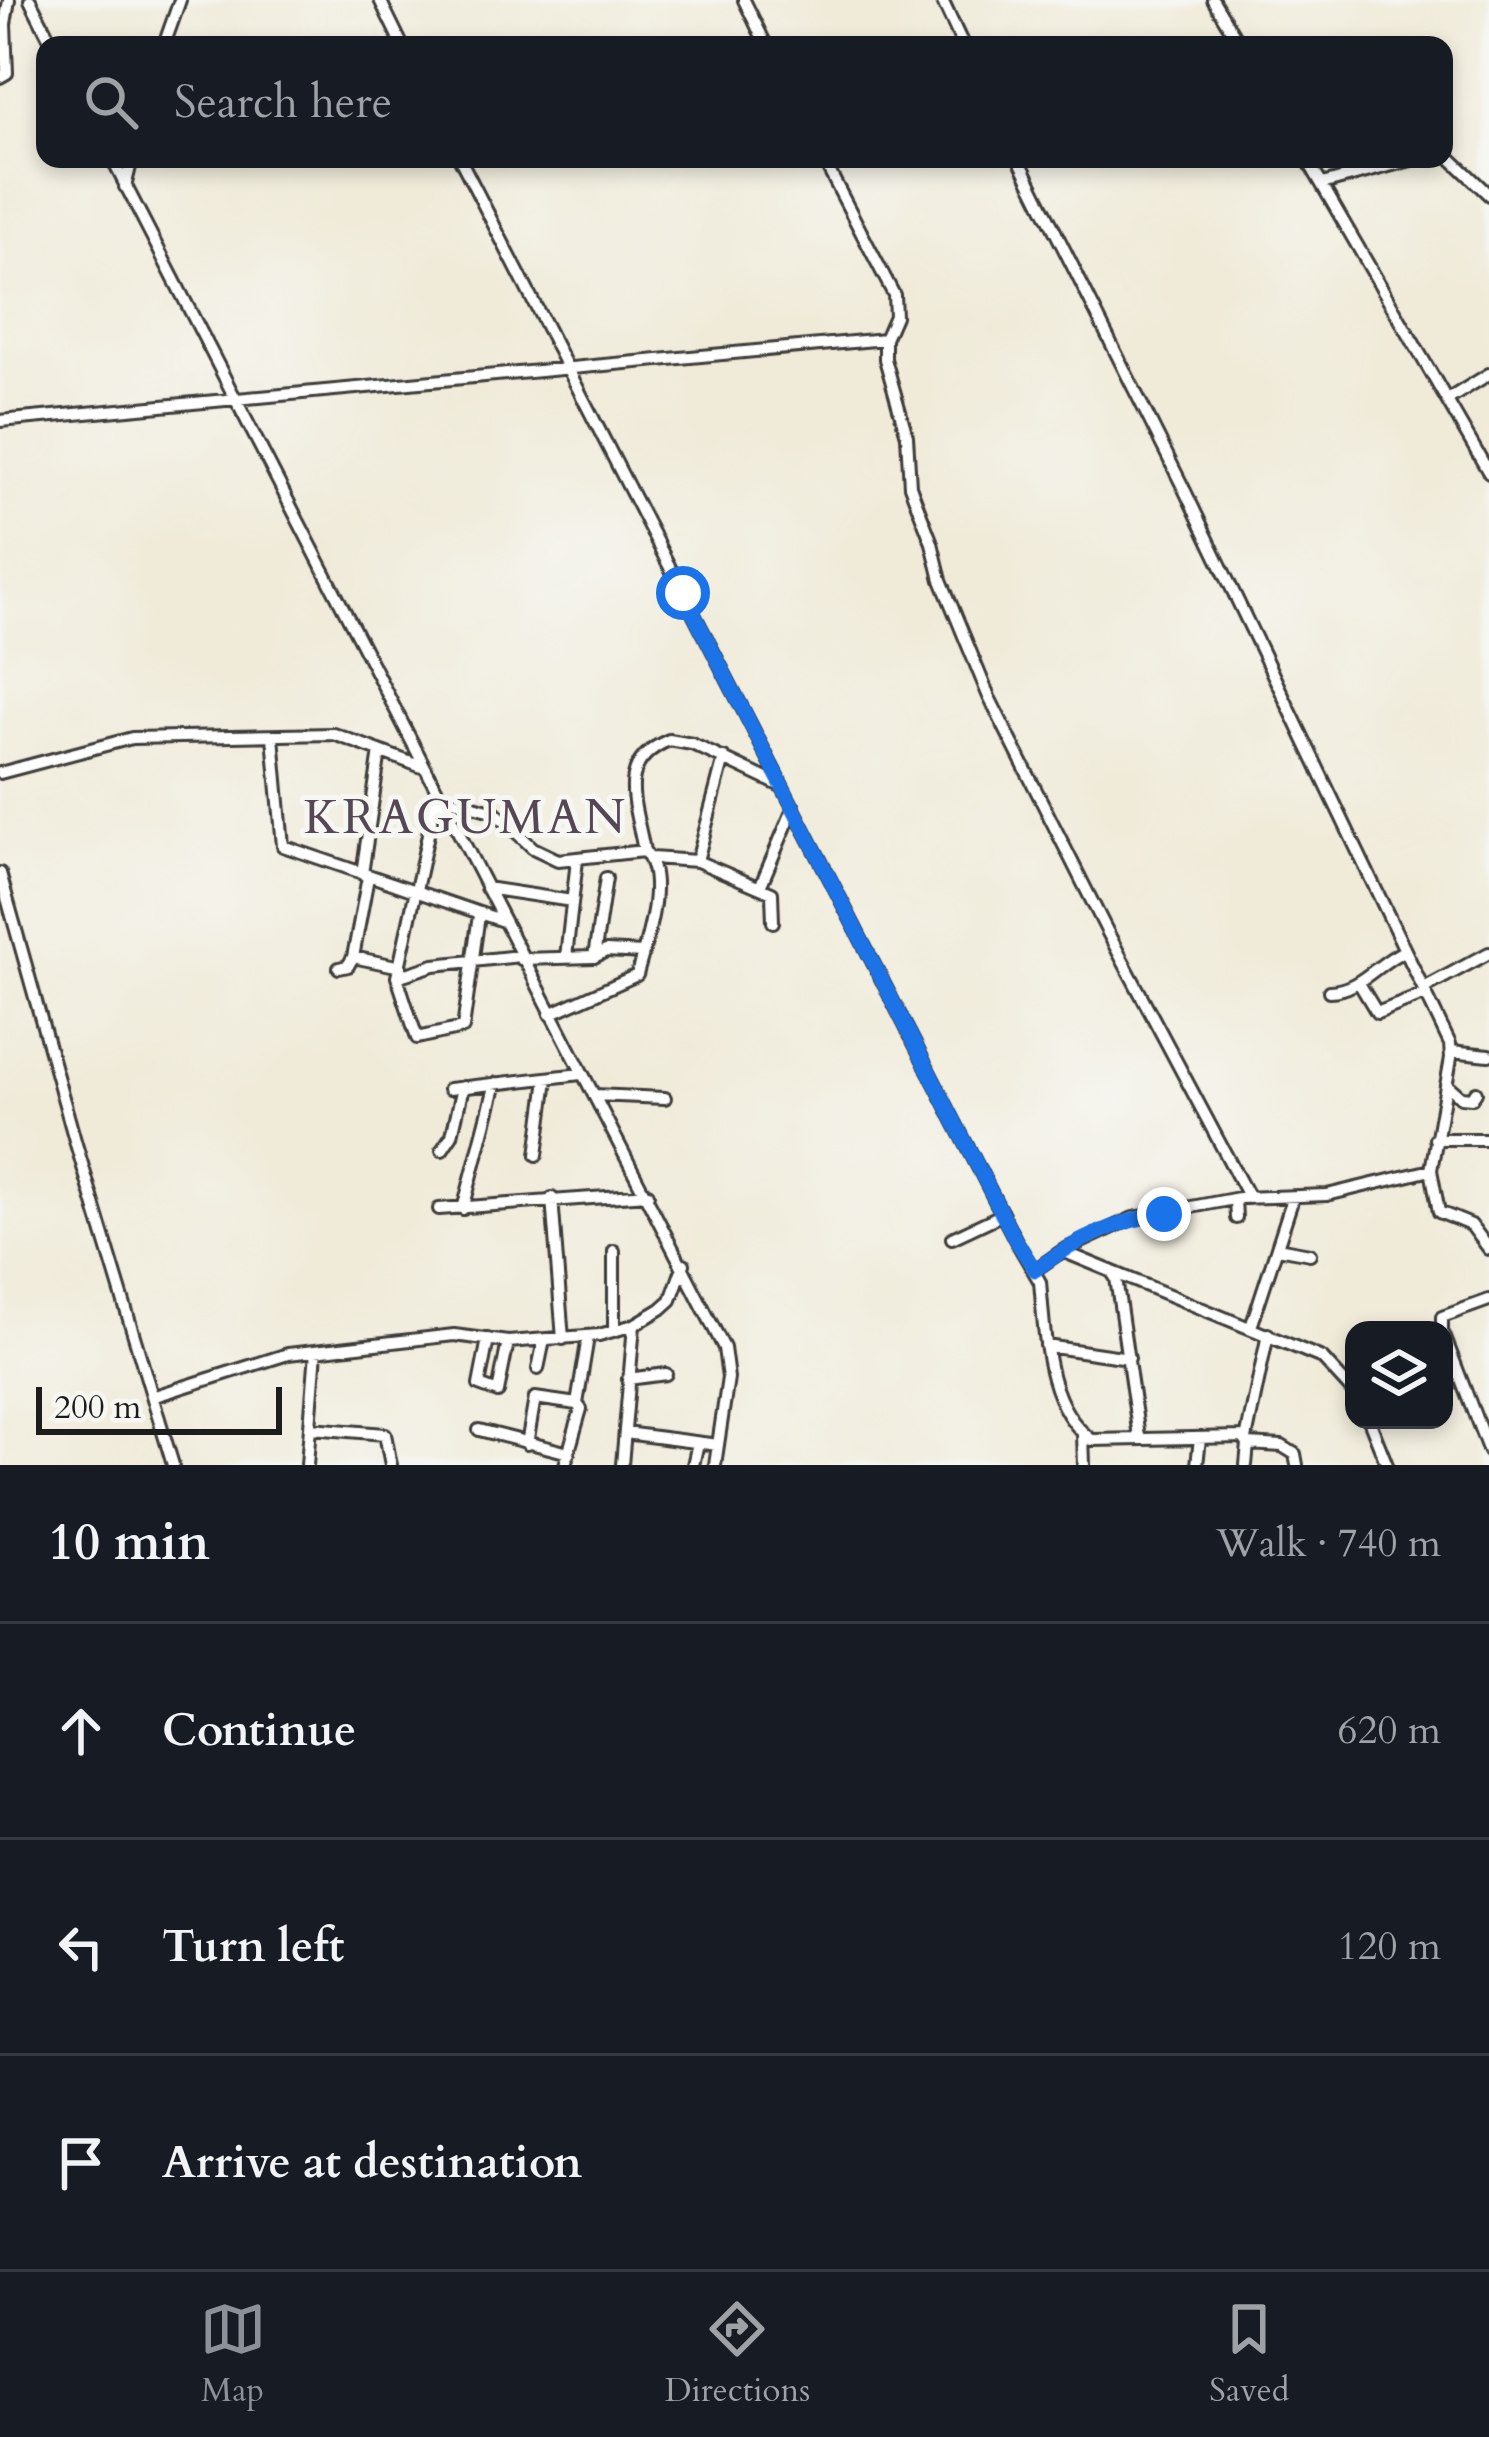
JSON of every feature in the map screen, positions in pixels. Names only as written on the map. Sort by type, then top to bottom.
[{"type":"street","points":[[0,77],[7,73],[9,0]]},
{"type":"street","points":[[30,0],[48,36]]},
{"type":"street","points":[[167,36],[180,0]]},
{"type":"street","points":[[380,0],[398,36]]},
{"type":"street","points":[[744,0],[762,36]]},
{"type":"street","points":[[942,0],[960,36]]},
{"type":"street","points":[[1214,0],[1235,36]]},
{"type":"street","points":[[1453,161],[1489,195]]},
{"type":"street","points":[[116,168],[724,1348],[728,1378],[715,1465]]},
{"type":"street","points":[[125,187],[130,168]]},
{"type":"street","points":[[465,168],[1035,1270],[1047,1367],[1084,1434],[1092,1440],[1139,1437],[1247,1442],[1288,1448],[1297,1465]]},
{"type":"street","points":[[828,168],[893,296],[895,316],[885,339],[885,359],[907,436],[915,501],[940,580],[989,697],[1249,1198]]},
{"type":"street","points":[[1024,168],[1185,491],[1451,1051],[1431,1170],[1439,1212],[1471,1225],[1488,1245]]},
{"type":"street","points":[[1312,168],[1489,473]]},
{"type":"street","points":[[1322,184],[1382,168]]},
{"type":"street","points":[[0,422],[885,339]]},
{"type":"street","points":[[1447,400],[1489,374]]},
{"type":"street","points":[[0,772],[132,738],[334,734],[422,767]]},
{"type":"street","points":[[274,736],[283,846],[502,921]]},
{"type":"street","points":[[550,1014],[637,976],[654,898],[632,775],[653,746],[681,740],[784,788]]},
{"type":"street","points":[[339,968],[348,966],[353,957],[380,751]]},
{"type":"street","points":[[697,861],[724,758]]},
{"type":"street","points":[[438,794],[495,812],[544,855],[577,860],[647,854],[697,861],[773,896],[773,922]]},
{"type":"street","points":[[438,794],[413,891],[399,972],[414,1034],[422,1039],[463,1028],[479,915]]},
{"type":"street","points":[[760,887],[794,806]]},
{"type":"street","points":[[566,957],[577,860]]},
{"type":"street","points":[[0,873],[173,1465]]},
{"type":"street","points":[[594,958],[606,878]]},
{"type":"street","points":[[486,888],[603,898]]},
{"type":"street","points":[[353,957],[399,972],[521,957],[594,958],[606,951],[643,952]]},
{"type":"street","points":[[1329,991],[1344,991],[1359,983],[1382,961],[1404,951]]},
{"type":"street","points":[[1359,983],[1377,1013],[1489,953]]},
{"type":"street","points":[[1451,1051],[1489,1055]]},
{"type":"street","points":[[449,1089],[581,1074]]},
{"type":"street","points":[[537,1155],[547,1079]]},
{"type":"street","points":[[464,1209],[496,1083]]},
{"type":"street","points":[[1446,1084],[1461,1097],[1472,1098],[1476,1092]]},
{"type":"street","points":[[442,1150],[452,1135],[463,1087]]},
{"type":"street","points":[[594,1095],[665,1098]]},
{"type":"street","points":[[1435,1139],[1489,1138]]},
{"type":"street","points":[[1035,1270],[1062,1251],[1133,1218],[1235,1199],[1327,1196],[1431,1170]]},
{"type":"street","points":[[439,1209],[648,1194]]},
{"type":"street","points":[[552,1198],[563,1339]]},
{"type":"street","points":[[1250,1327],[1293,1198]]},
{"type":"street","points":[[1235,1199],[1235,1218]]},
{"type":"street","points":[[952,1238],[1003,1214]]},
{"type":"street","points":[[1276,1248],[1310,1254]]},
{"type":"street","points":[[614,1251],[614,1330]]},
{"type":"street","points":[[1062,1251],[1322,1358],[1345,1384]]},
{"type":"street","points":[[155,1396],[264,1360],[316,1351],[454,1335],[508,1342],[588,1337],[634,1325],[671,1300],[684,1264]]},
{"type":"street","points":[[1111,1270],[1116,1277],[1139,1437]]},
{"type":"street","points":[[1442,1321],[1442,1317],[1489,1300]]},
{"type":"street","points":[[622,1465],[634,1325]]},
{"type":"street","points":[[1246,1465],[1268,1334]]},
{"type":"street","points":[[577,1404],[588,1337]]},
{"type":"street","points":[[488,1339],[478,1385],[498,1392],[508,1342]]},
{"type":"street","points":[[538,1369],[544,1340]]},
{"type":"street","points":[[1046,1346],[1129,1358]]},
{"type":"street","points":[[307,1465],[316,1351]]},
{"type":"street","points":[[1453,1358],[1489,1452]]},
{"type":"street","points":[[628,1378],[666,1374]]},
{"type":"street","points":[[478,1430],[567,1459],[581,1406],[535,1398],[527,1444]]},
{"type":"street","points":[[311,1428],[385,1434],[391,1465]]},
{"type":"street","points":[[1373,1429],[1387,1465]]},
{"type":"street","points":[[625,1433],[718,1445]]},
{"type":"street","points":[[1084,1434],[1084,1465]]},
{"type":"street","points":[[1197,1465],[1200,1438]]},
{"type":"street","points":[[693,1465],[698,1443]]},
{"type":"district","name":"KRAGUMAN","points":[[466,816]]},
{"type":"route","points":[[683,593],[1035,1270],[1054,1255],[1122,1221],[1164,1214]]}]
